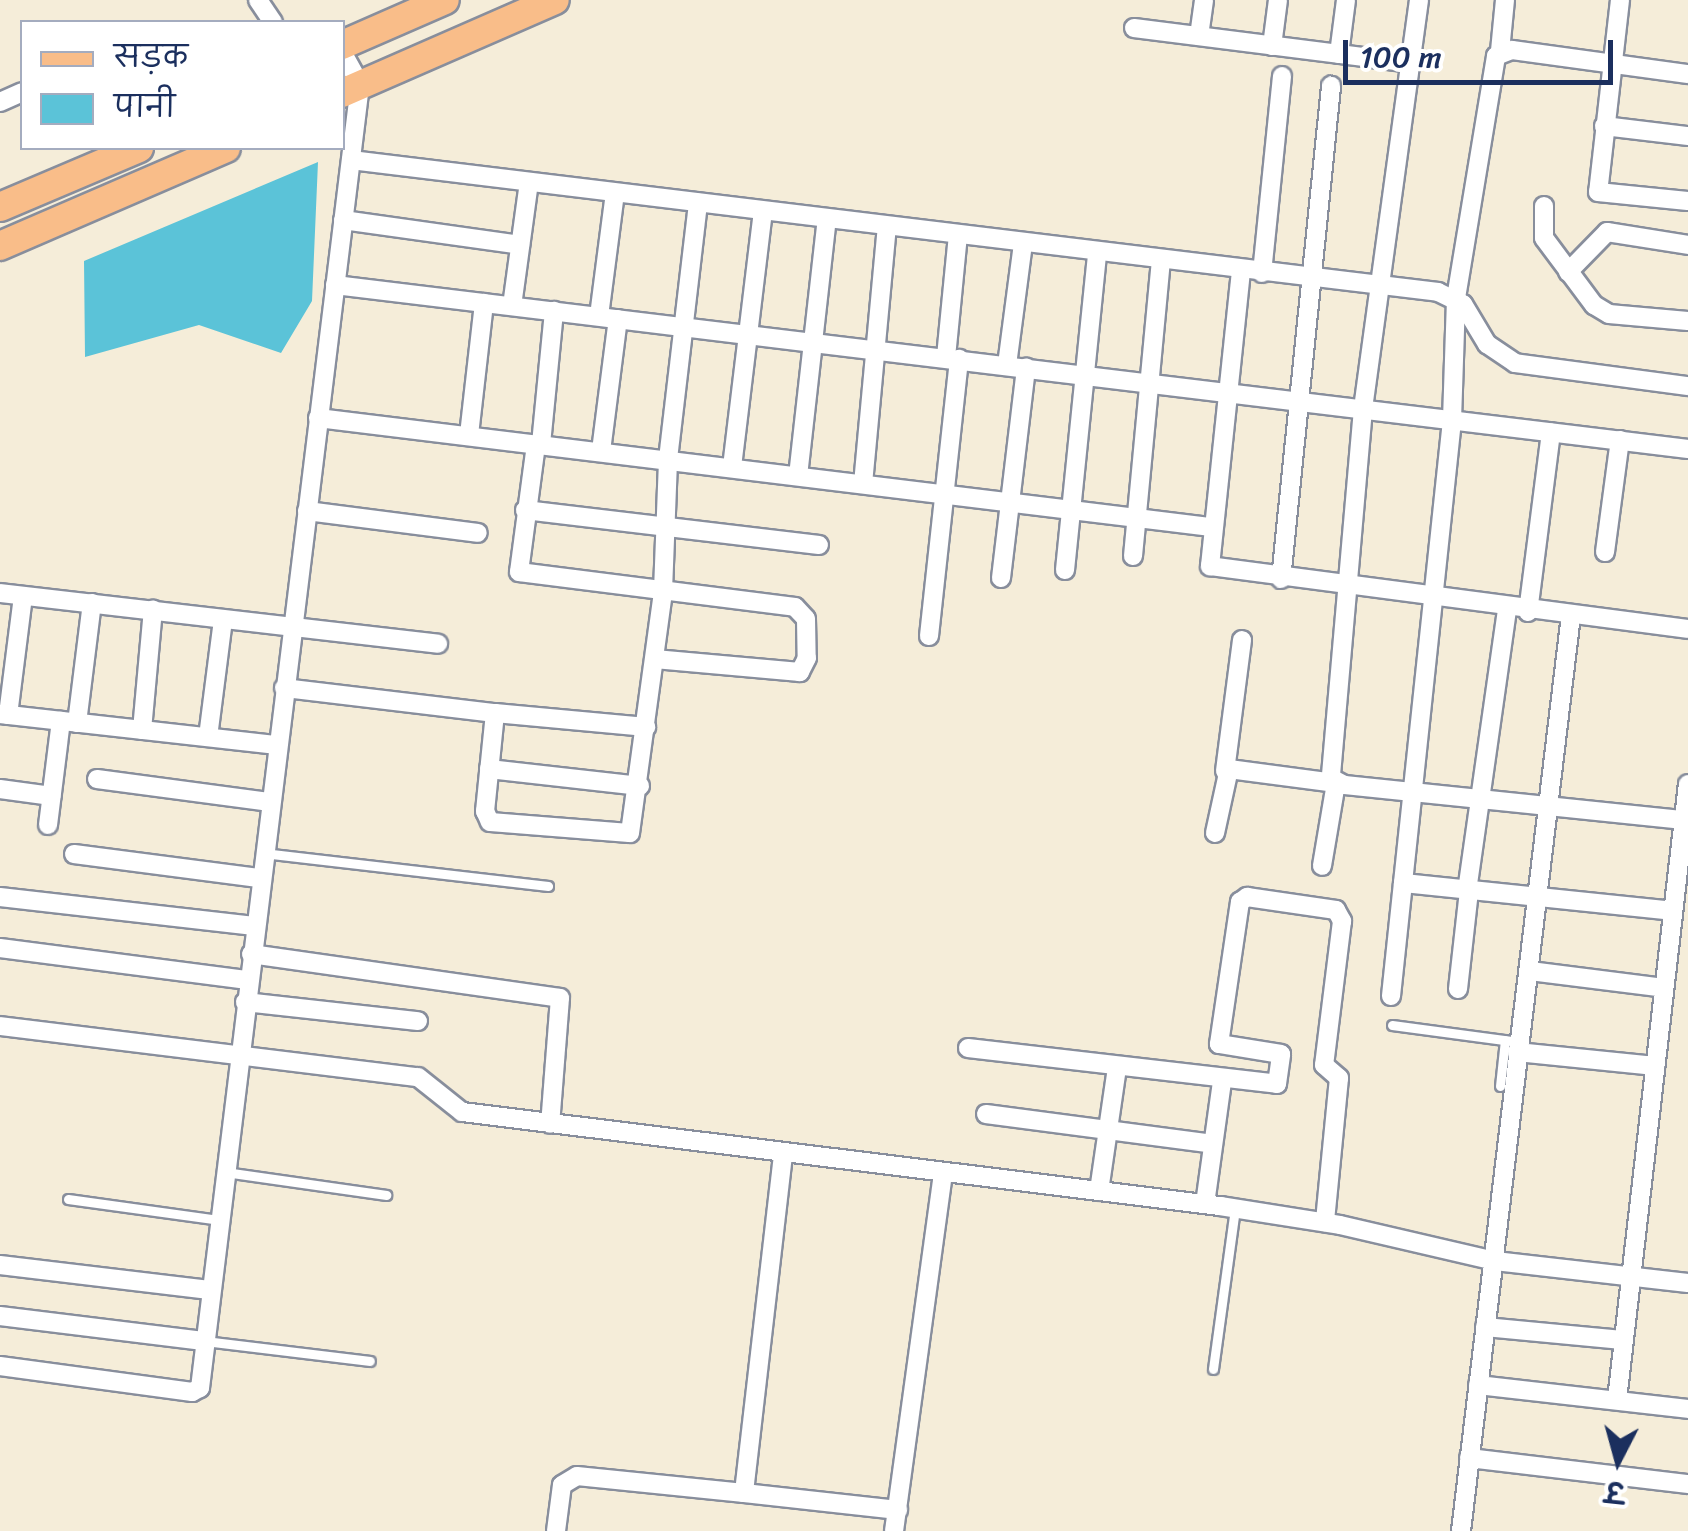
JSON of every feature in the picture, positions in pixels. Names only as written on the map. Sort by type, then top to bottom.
[{"type":"main road","points":[[351,88],[555,0]]},
{"type":"main road","points":[[345,46],[430,3]]},
{"type":"main road","points":[[0,207],[134,150]]},
{"type":"main road","points":[[0,246],[221,150]]},
{"type":"street","points":[[1199,36],[1204,0]]},
{"type":"street","points":[[1272,46],[1278,0]]},
{"type":"street","points":[[1339,54],[1346,0]]},
{"type":"street","points":[[1322,866],[1336,783],[1332,740],[1350,588],[1363,409],[1419,0]]},
{"type":"street","points":[[1391,996],[1452,420],[1456,298],[1500,51],[1504,0]]},
{"type":"street","points":[[1620,0],[1598,192],[1688,202]]},
{"type":"street","points":[[1134,28],[1410,63]]},
{"type":"street","points":[[1500,51],[1688,74]]},
{"type":"street","points":[[0,1366],[197,1392],[351,160],[351,88],[345,61]]},
{"type":"street","points":[[1262,273],[1282,76]]},
{"type":"street","points":[[1282,579],[1304,402],[1331,86]]},
{"type":"street","points":[[1604,126],[1688,136]]},
{"type":"street","points":[[351,160],[1241,271],[1381,284],[1456,298],[1487,344],[1515,363],[1688,386]]},
{"type":"street","points":[[512,306],[528,182]]},
{"type":"street","points":[[601,451],[616,193]]},
{"type":"street","points":[[494,713],[485,816],[494,824],[622,838],[634,827],[663,591],[668,460],[698,203]]},
{"type":"street","points":[[1544,206],[1544,238],[1568,272],[1609,314],[1688,321]]},
{"type":"street","points":[[732,468],[762,211]]},
{"type":"street","points":[[798,476],[810,341],[827,219]]},
{"type":"street","points":[[344,220],[520,245]]},
{"type":"street","points":[[862,484],[887,226]]},
{"type":"street","points":[[1568,272],[1607,232],[1688,245]]},
{"type":"street","points":[[930,636],[944,496],[958,235]]},
{"type":"street","points":[[1001,578],[1009,505],[1023,243]]},
{"type":"street","points":[[1065,570],[1097,253]]},
{"type":"street","points":[[1133,556],[1162,261]]},
{"type":"street","points":[[1241,271],[1211,527],[1214,570],[1528,612],[1688,628]]},
{"type":"street","points":[[335,285],[1688,449]]},
{"type":"street","points":[[469,435],[484,303]]},
{"type":"street","points":[[554,311],[518,572],[795,608],[806,619],[807,658],[793,673],[654,659]]},
{"type":"street","points":[[318,418],[1070,513],[1211,527]]},
{"type":"street","points":[[1528,612],[1551,432]]},
{"type":"street","points":[[1606,552],[1620,440]]},
{"type":"street","points":[[525,510],[667,530],[819,545]]},
{"type":"street","points":[[306,511],[478,533]]},
{"type":"street","points":[[0,593],[438,644]]},
{"type":"street","points":[[23,596],[2,717],[276,745]]},
{"type":"street","points":[[48,825],[92,603]]},
{"type":"street","points":[[1458,989],[1507,609]]},
{"type":"street","points":[[142,730],[153,610]]},
{"type":"street","points":[[1461,1531],[1495,1261],[1514,1045],[1540,900],[1571,615]]},
{"type":"street","points":[[208,738],[222,620]]},
{"type":"street","points":[[1215,833],[1242,640]]},
{"type":"street","points":[[284,688],[646,728]]},
{"type":"street","points":[[489,769],[640,786]]},
{"type":"street","points":[[1225,771],[1682,820]]},
{"type":"street","points":[[97,779],[270,802]]},
{"type":"street","points":[[1617,1400],[1628,1275],[1688,784]]},
{"type":"street","points":[[0,789],[52,796]]},
{"type":"street","points":[[74,854],[260,878]]},
{"type":"street","points":[[1403,883],[1673,911]]},
{"type":"street","points":[[0,897],[254,926]]},
{"type":"street","points":[[968,1048],[1222,1081],[1277,1084],[1282,1072],[1281,1054],[1220,1044],[1242,899],[1340,912],[1324,1065],[1339,1078],[1325,1222]]},
{"type":"street","points":[[0,948],[248,980]]},
{"type":"street","points":[[251,954],[560,998],[550,1124]]},
{"type":"street","points":[[1530,971],[1664,988]]},
{"type":"street","points":[[246,1002],[418,1021]]},
{"type":"street","points":[[0,1026],[418,1076],[462,1112],[783,1155],[1234,1208],[1325,1222],[1495,1261],[1688,1283]]},
{"type":"street","points":[[1514,1045],[1655,1066]]},
{"type":"street","points":[[1100,1190],[1117,1067]]},
{"type":"street","points":[[1205,1204],[1222,1081]]},
{"type":"street","points":[[986,1114],[1213,1144]]},
{"type":"street","points":[[744,1493],[783,1155]]},
{"type":"street","points":[[894,1531],[942,1172]]},
{"type":"street","points":[[0,1265],[210,1290]]},
{"type":"street","points":[[0,1316],[205,1341]]},
{"type":"street","points":[[1484,1327],[1622,1340]]},
{"type":"street","points":[[1478,1385],[1688,1409]]},
{"type":"street","points":[[1469,1458],[1688,1484]]},
{"type":"street","points":[[556,1531],[562,1485],[577,1476],[898,1510]]},
{"type":"lane","points":[[264,853],[548,886]]},
{"type":"lane","points":[[1392,1024],[1514,1045],[1500,1086]]},
{"type":"lane","points":[[225,1172],[386,1196]]},
{"type":"lane","points":[[68,1198],[219,1220]]},
{"type":"lane","points":[[1213,1370],[1234,1208]]},
{"type":"lane","points":[[205,1341],[370,1360]]},
{"type":"water","points":[[318,162],[312,301],[281,353],[199,325],[85,357],[84,261]]}]
